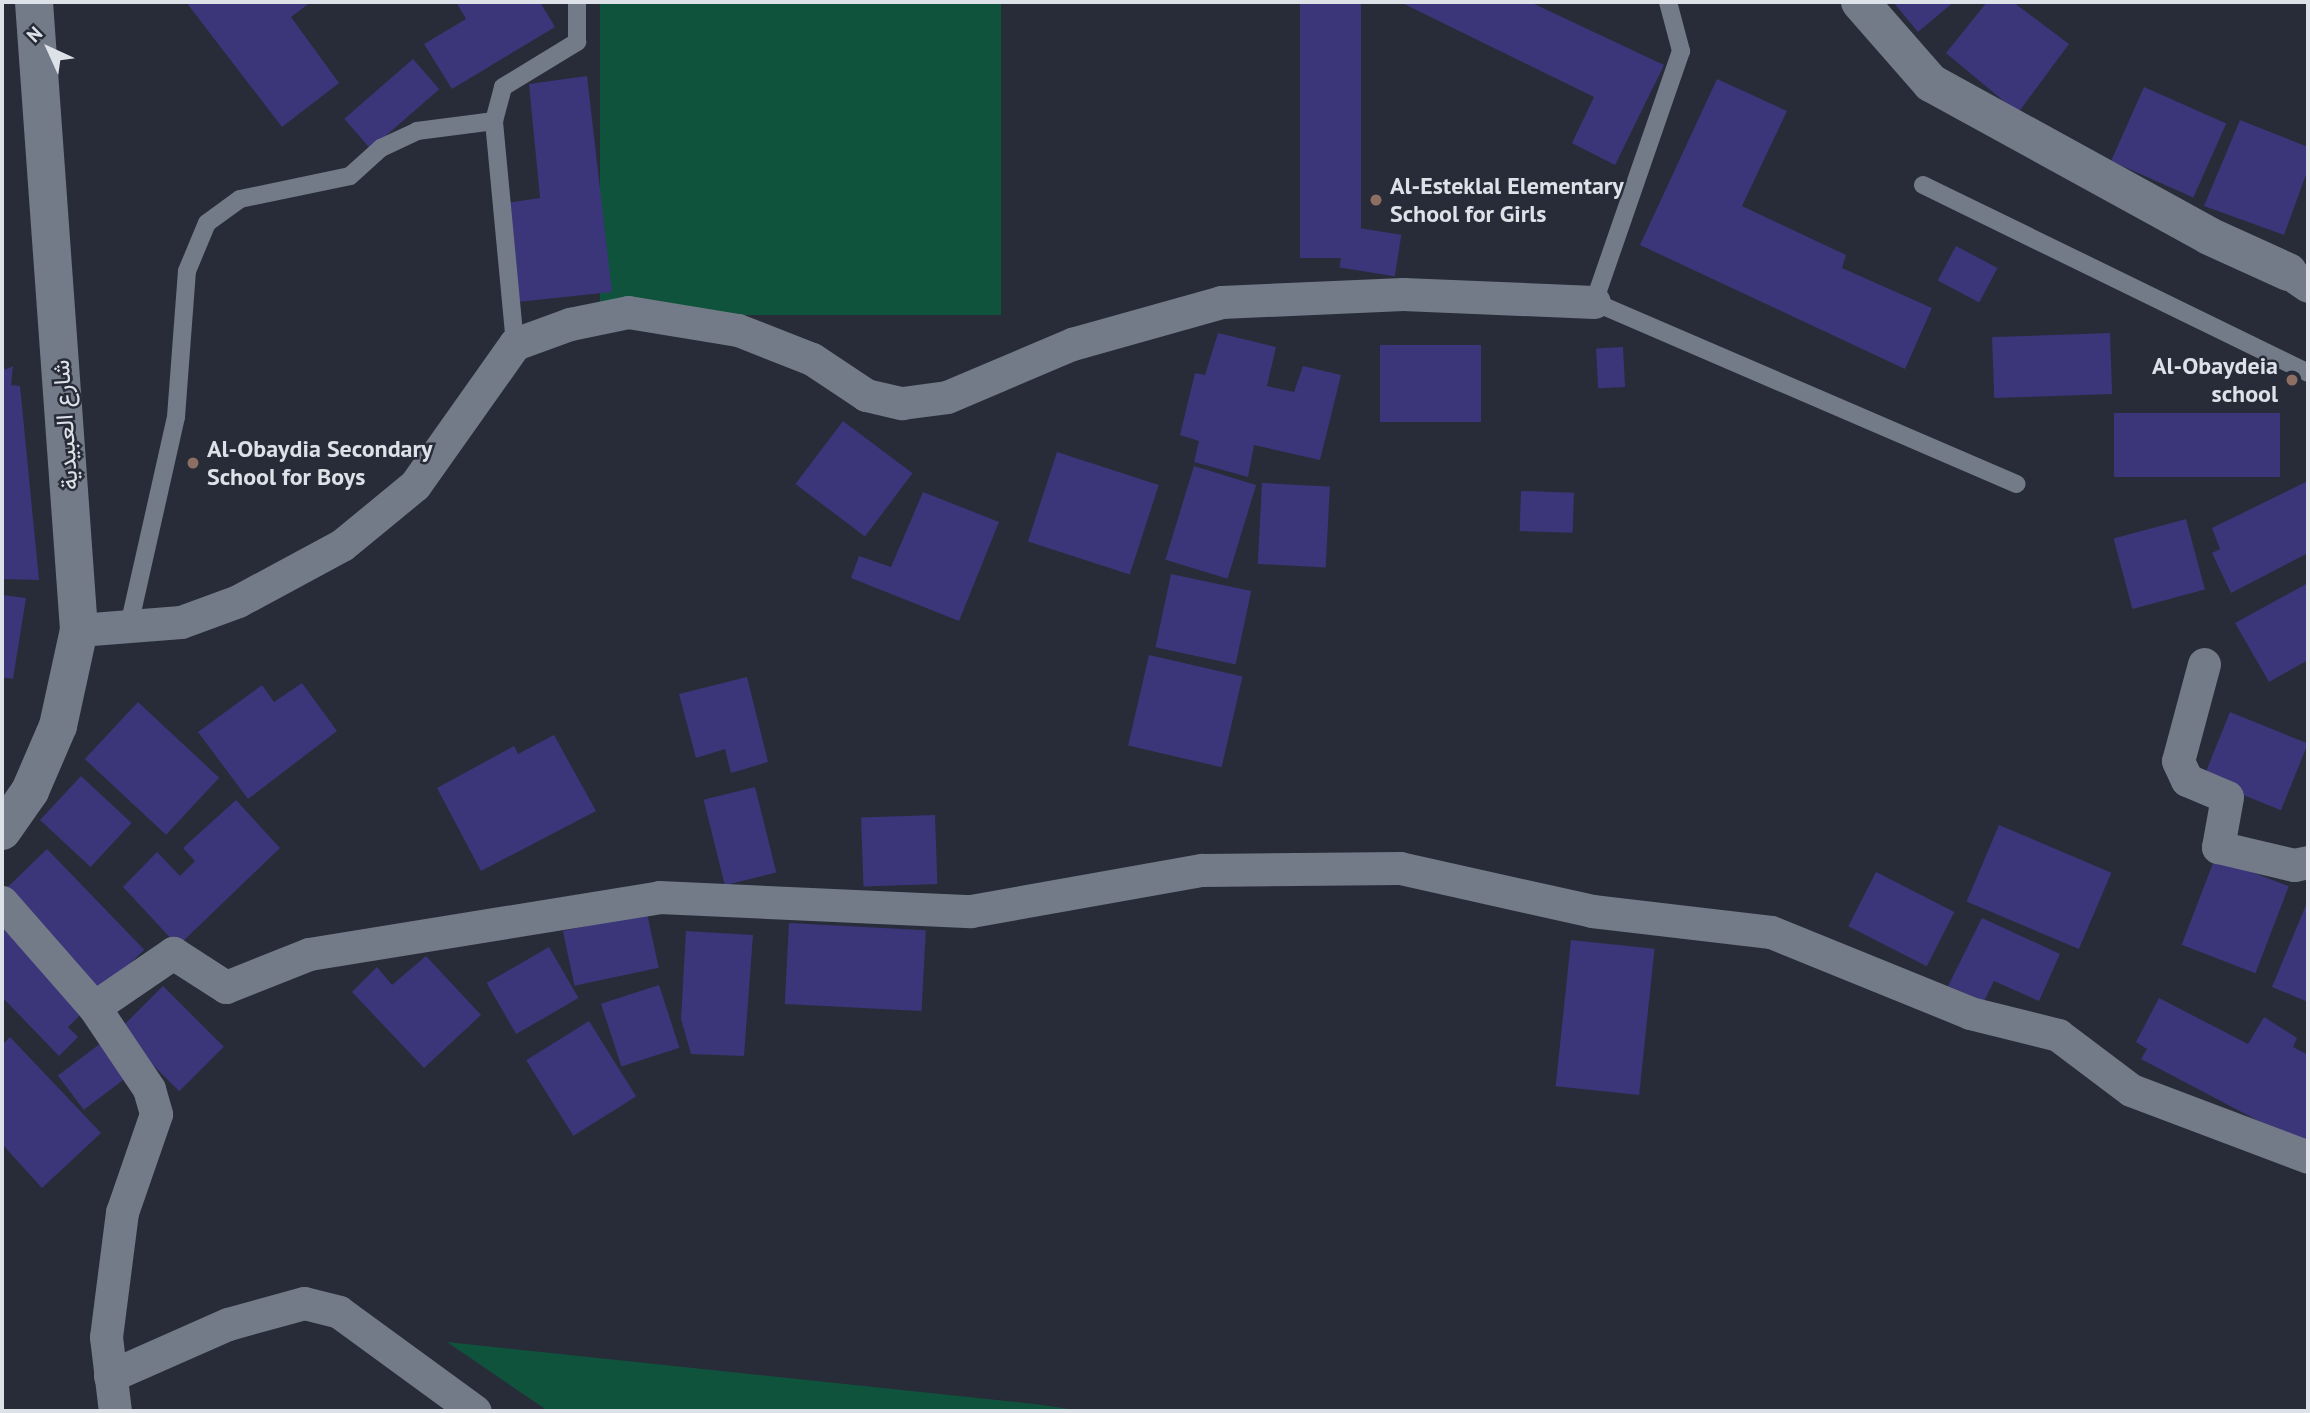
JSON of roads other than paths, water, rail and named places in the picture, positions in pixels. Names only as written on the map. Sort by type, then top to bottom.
[{"type":"main road","name":"شارع العبيدية","points":[[2,831],[30,791],[58,726],[79,630],[34,2]]},
{"type":"main road","points":[[1860,2],[1931,83],[2209,236],[2301,277]]},
{"type":"street","points":[[79,630],[128,630],[181,622],[238,601],[342,545],[415,485],[515,344],[628,312],[680,318],[738,330],[812,359],[866,395],[902,404],[947,397],[1072,344],[1221,302],[1403,294],[1594,302]]},
{"type":"street","points":[[2204,664],[2178,761],[2194,785],[2227,797],[2217,847],[2294,865],[2308,862]]},
{"type":"street","points":[[94,1007],[173,953],[226,987],[309,954],[659,897],[971,911],[1202,870],[1400,868],[1592,911],[1772,932],[1970,1013],[2058,1035],[2131,1090],[2308,1157]]},
{"type":"street","points":[[2,902],[94,1007],[149,1089],[156,1114],[122,1212],[106,1337],[115,1411]]},
{"type":"street","points":[[110,1376],[228,1324],[304,1303],[339,1312],[475,1411]]},
{"type":"lane","points":[[515,344],[494,121],[503,87],[577,42],[577,2]]},
{"type":"lane","points":[[1668,2],[1681,51],[1594,302],[2016,484]]},
{"type":"lane","points":[[128,630],[176,417],[187,271],[207,223],[240,199],[350,176],[382,148],[417,131],[494,121]]},
{"type":"lane","points":[[1923,185],[2308,373]]},
{"type":"place","name":"Al-Esteklal Elementary School for Girls","points":[[1376,200]]},
{"type":"place","name":"Al-Obaydeia school","points":[[2292,380]]},
{"type":"place","name":"Al-Obaydia Secondary School for Boys","points":[[193,463]]}]
